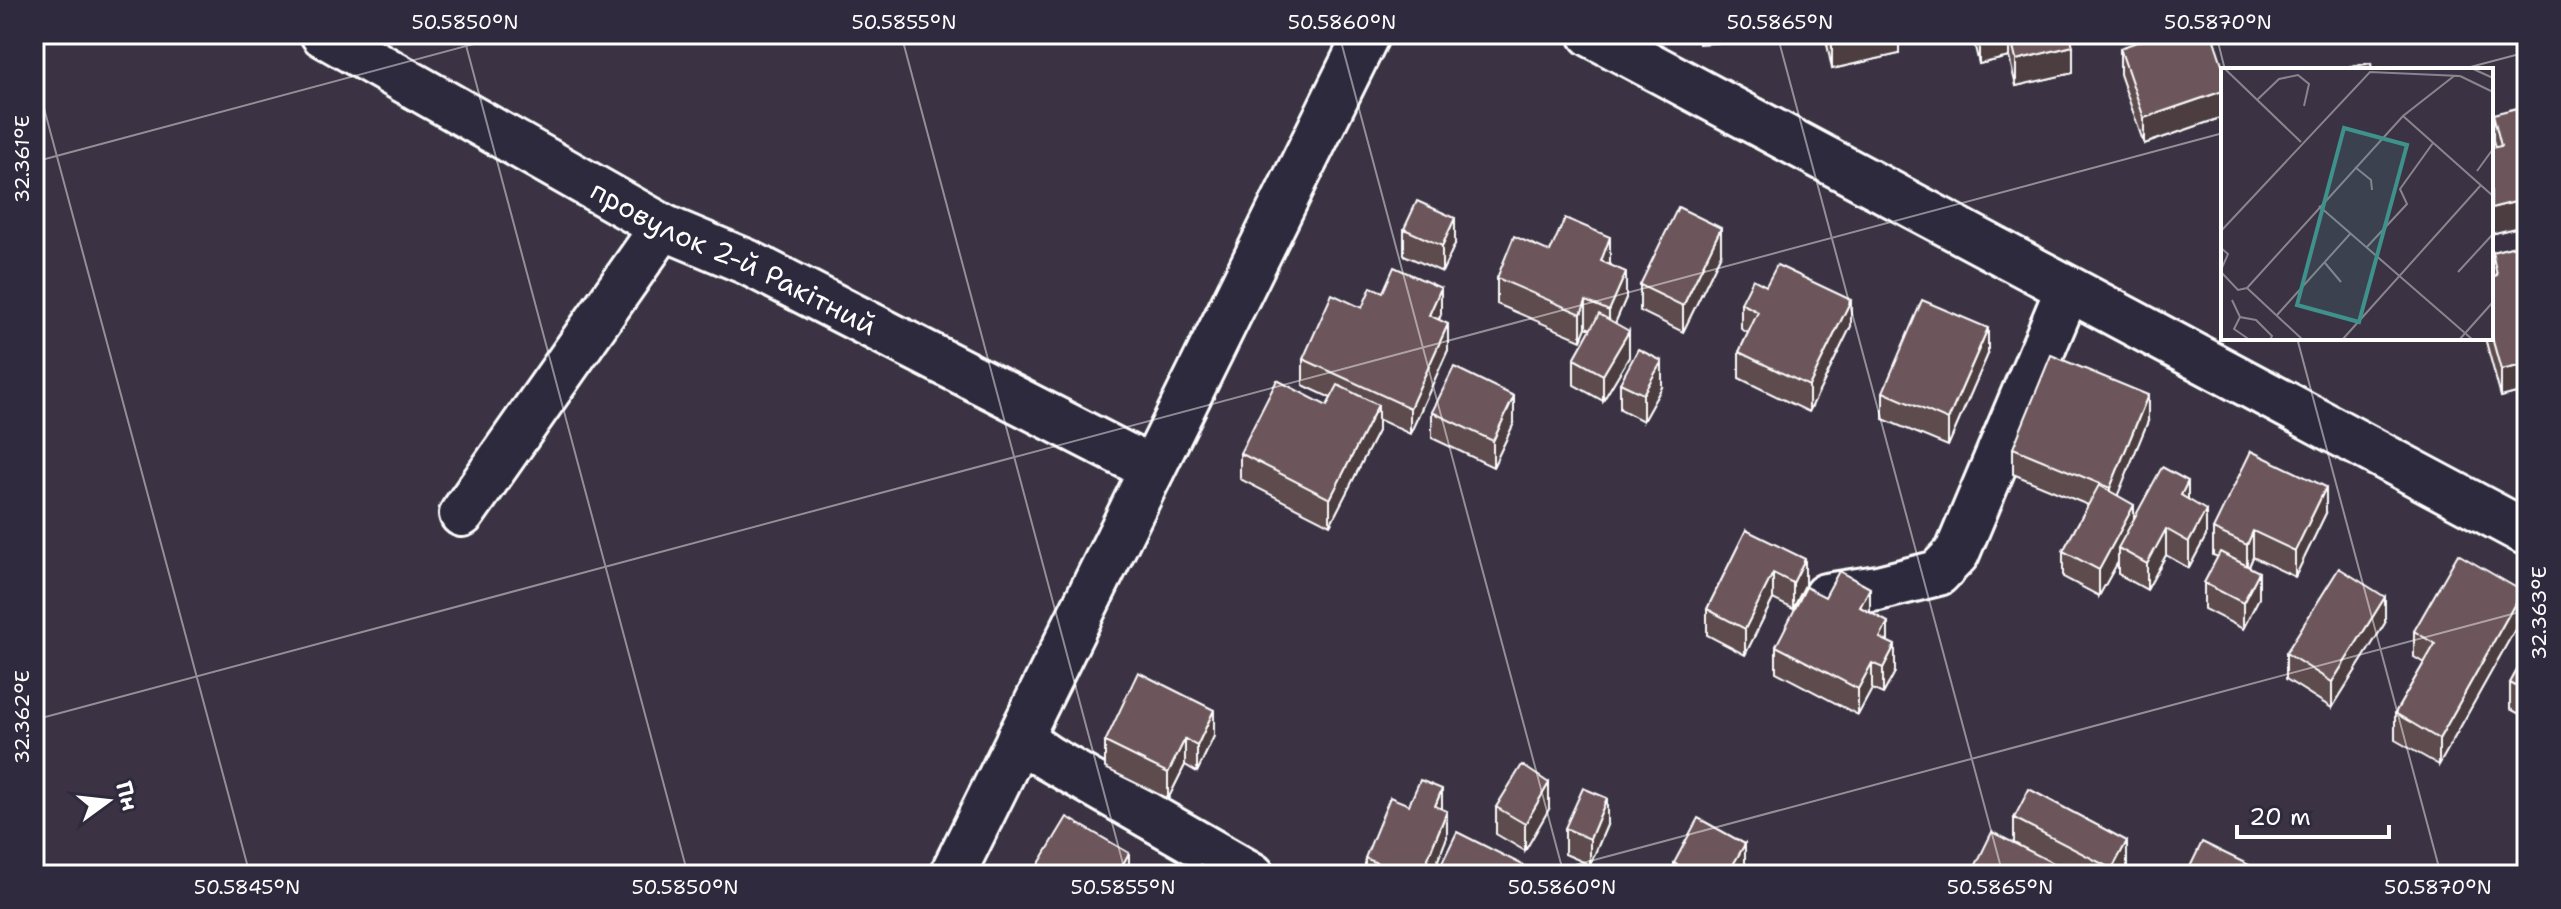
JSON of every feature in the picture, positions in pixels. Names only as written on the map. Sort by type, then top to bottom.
[{"type":"street","name":"провулок 2-й Ракітний","points":[[323,34],[663,227],[747,262],[1152,469]]},
{"type":"street","points":[[952,875],[1367,34]]},
{"type":"street","points":[[1591,34],[2527,533]]},
{"type":"street","points":[[462,514],[663,227]]},
{"type":"street","points":[[1826,596],[1878,588],[1938,573],[1957,553],[2068,289]]},
{"type":"street","points":[[1019,738],[1048,758],[1252,875]]},
{"type":"building","points":[[1830,34],[1871,34],[1832,43]]},
{"type":"building","points":[[2010,34],[2070,34],[2073,46],[2016,60]]},
{"type":"building","points":[[2159,34],[2212,34],[2223,68],[2221,92],[2144,118],[2120,48]]},
{"type":"building","points":[[2371,63],[2372,68],[2345,68]]},
{"type":"building","points":[[2525,106],[2527,199],[2493,208],[2493,148],[2501,146],[2493,114]]},
{"type":"building","points":[[1417,201],[1455,218],[1442,246],[1404,229]]},
{"type":"building","points":[[1678,207],[1721,228],[1683,306],[1640,285]]},
{"type":"building","points":[[1565,218],[1610,237],[1601,261],[1626,272],[1609,311],[1586,301],[1581,314],[1497,278],[1514,236],[1550,252]]},
{"type":"building","points":[[2527,243],[2527,364],[2501,370],[2493,340],[2493,276],[2497,275],[2493,252]]},
{"type":"building","points":[[1777,265],[1851,300],[1809,386],[1739,352],[1758,312],[1741,303],[1753,279],[1766,286]]},
{"type":"building","points":[[1394,267],[1441,288],[1429,315],[1448,324],[1410,408],[1303,359],[1332,294],[1362,308],[1371,287],[1383,292]]},
{"type":"building","points":[[1922,300],[1988,328],[1948,420],[1883,392]]},
{"type":"building","points":[[1599,314],[1629,331],[1603,375],[1574,359]]},
{"type":"building","points":[[1638,349],[1662,361],[1643,394],[1620,383]]},
{"type":"building","points":[[2051,355],[2148,395],[2110,488],[2013,448]]},
{"type":"building","points":[[1454,367],[1514,396],[1493,441],[1432,412]]},
{"type":"building","points":[[1277,380],[1327,406],[1338,385],[1378,405],[1330,499],[1240,453]]},
{"type":"building","points":[[2251,451],[2326,487],[2295,551],[2253,531],[2247,545],[2213,529]]},
{"type":"building","points":[[2162,467],[2188,481],[2181,495],[2206,510],[2189,542],[2166,529],[2147,564],[2118,548]]},
{"type":"building","points":[[2099,485],[2134,505],[2099,570],[2063,551]]},
{"type":"building","points":[[1746,530],[1805,559],[1793,583],[1773,573],[1745,629],[1707,609]]},
{"type":"building","points":[[2220,552],[2259,572],[2243,603],[2204,583]]},
{"type":"building","points":[[2458,554],[2522,591],[2439,739],[2395,713],[2435,644],[2414,631]]},
{"type":"building","points":[[2339,568],[2385,597],[2332,682],[2286,653]]},
{"type":"building","points":[[1839,571],[1870,588],[1860,607],[1888,622],[1880,638],[1895,645],[1883,668],[1872,663],[1858,689],[1776,646],[1806,587],[1825,597]]},
{"type":"building","points":[[2527,652],[2527,692],[2510,683]]},
{"type":"building","points":[[1138,672],[1214,710],[1197,746],[1185,739],[1168,773],[1105,742]]},
{"type":"building","points":[[1522,765],[1549,783],[1525,824],[1496,807]]},
{"type":"building","points":[[1420,780],[1442,789],[1435,806],[1447,811],[1421,875],[1405,875],[1365,858],[1390,797],[1409,805]]},
{"type":"building","points":[[1583,788],[1607,798],[1590,839],[1565,828]]},
{"type":"building","points":[[2029,789],[2127,841],[2112,869],[2014,818]]},
{"type":"building","points":[[1067,817],[1129,853],[1117,875],[1032,875]]},
{"type":"building","points":[[1698,818],[1745,844],[1727,875],[1694,875],[1674,863]]},
{"type":"building","points":[[1457,832],[1535,871],[1533,875],[1436,875]]},
{"type":"building","points":[[1992,832],[2071,872],[2070,875],[1971,875]]},
{"type":"building","points":[[2202,842],[2249,865],[2244,875],[2186,875]]},
{"type":"building","points":[[1201,865],[1215,875],[1194,875]]},
{"type":"building","points":[[1158,868],[1169,875],[1153,875]]}]
